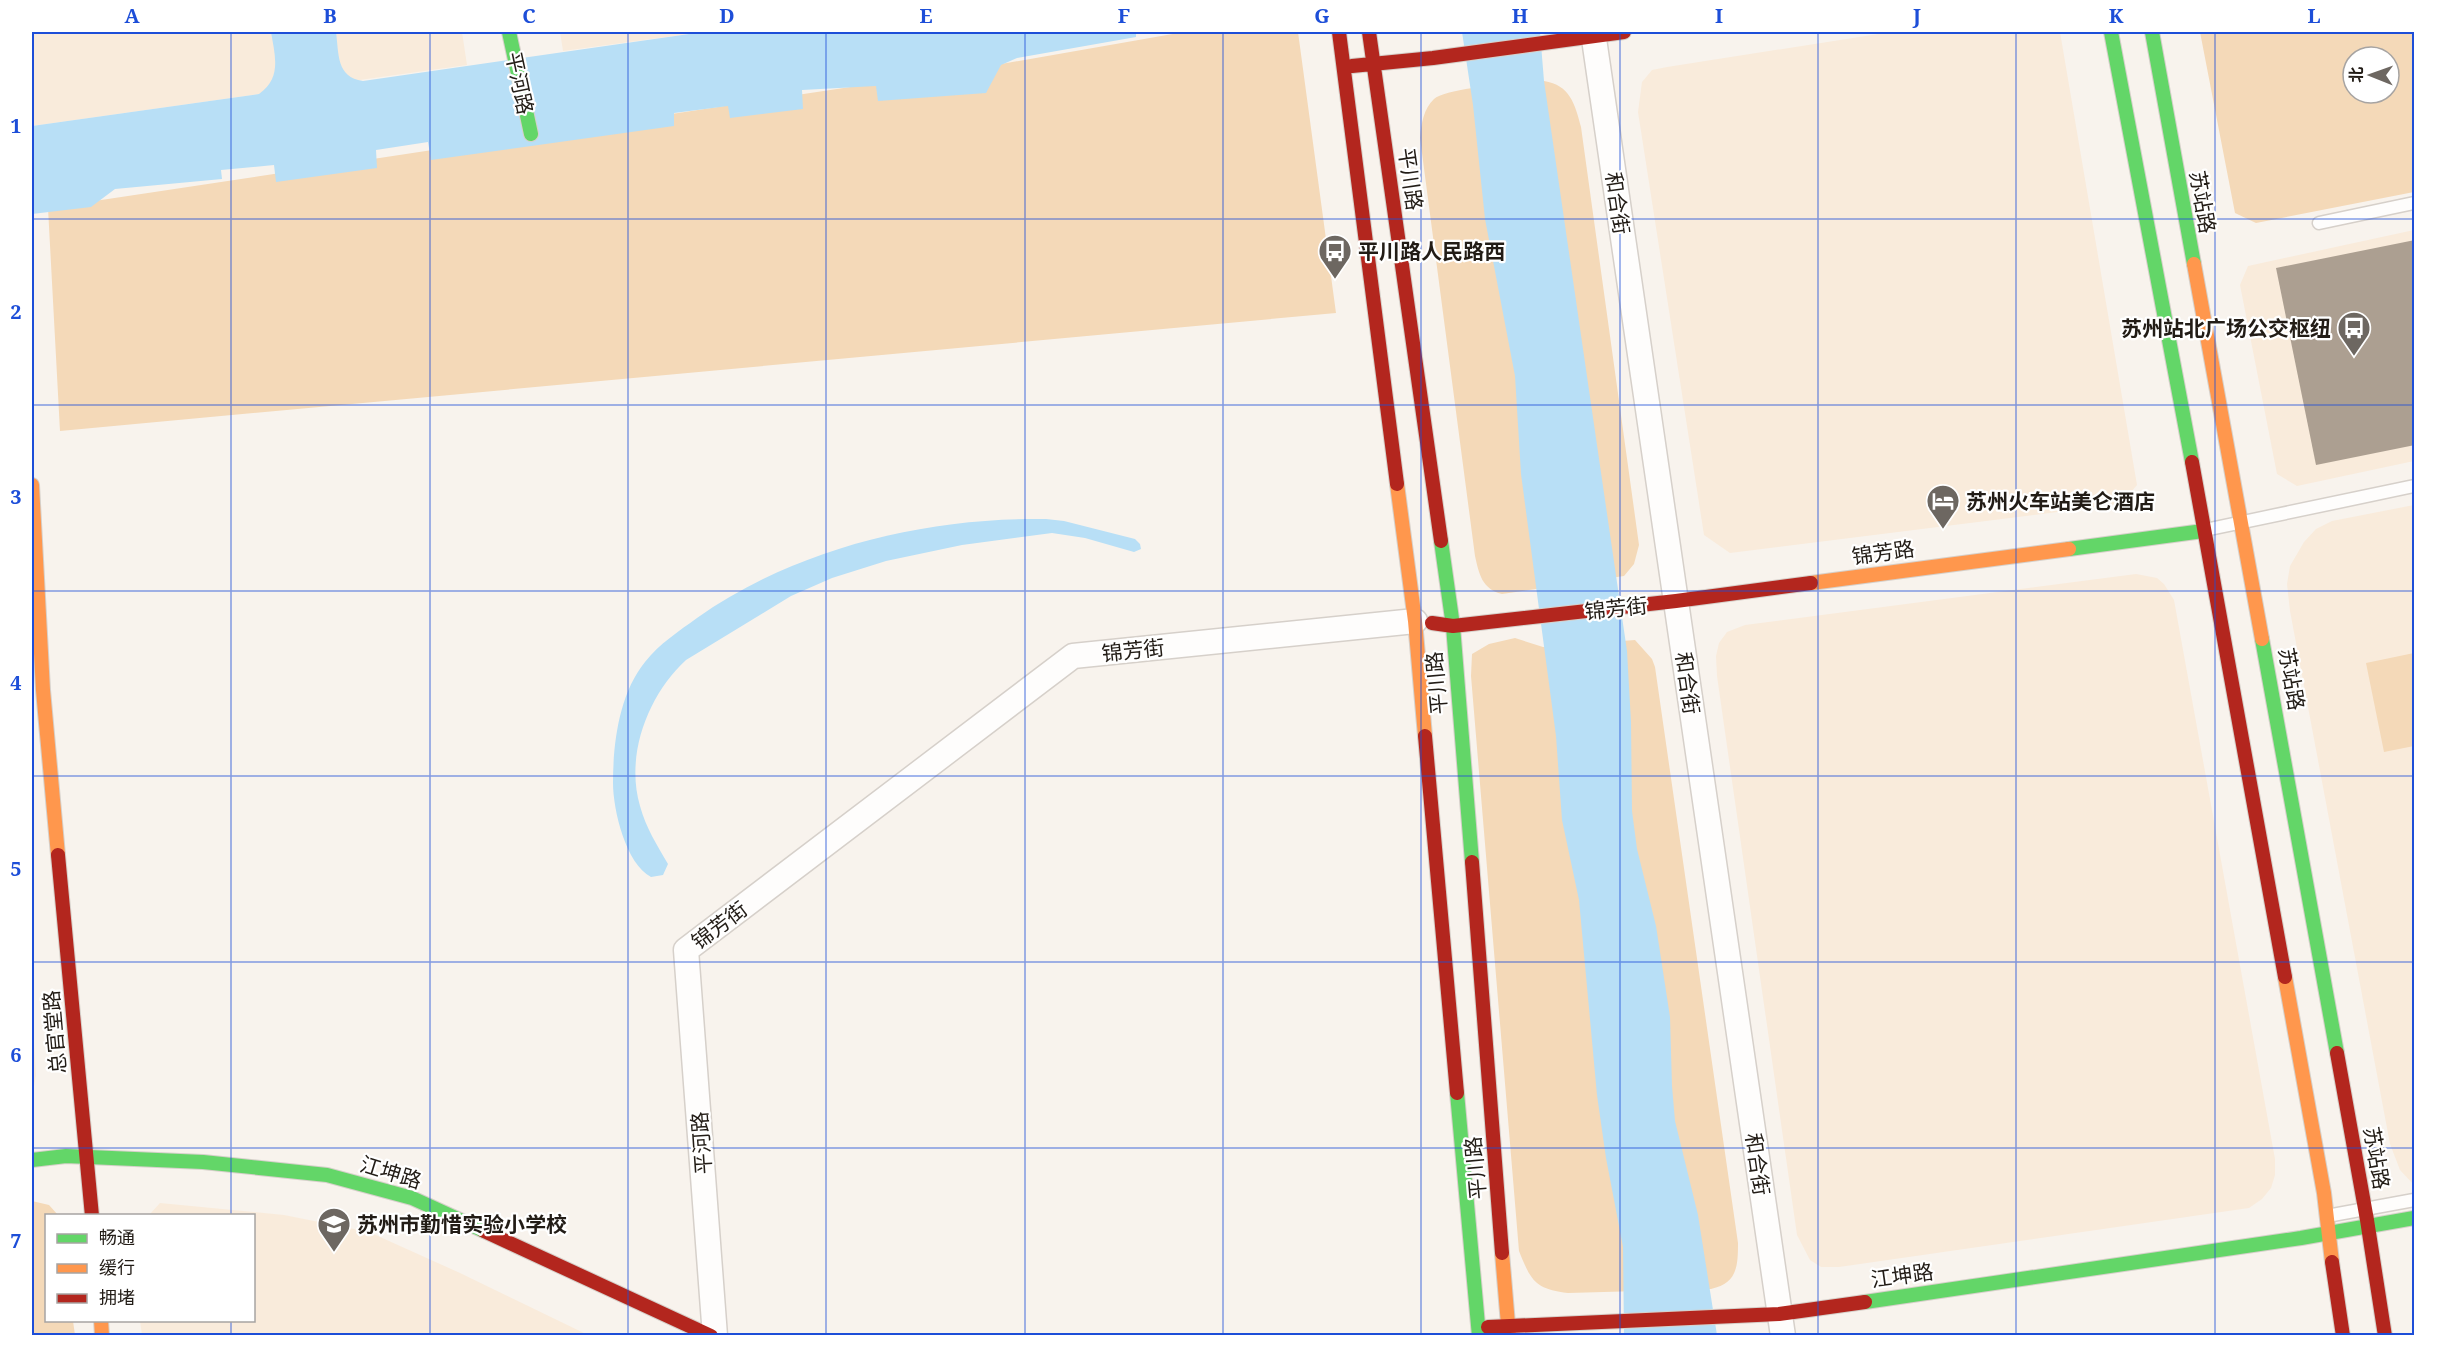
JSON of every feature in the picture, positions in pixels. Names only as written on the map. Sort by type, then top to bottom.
[{"type":"street","name":"平河路","points":[[509,32],[531,134]]},
{"type":"street","name":"平川路","points":[[1339,32],[1415,621],[1479,1331]]},
{"type":"street","name":"平川路","points":[[1369,32],[1452,626],[1509,1332]]},
{"type":"street","points":[[1343,66],[1433,58],[1557,42],[1593,34],[1624,32]]},
{"type":"street","points":[[2111,32],[2156,261],[2327,1216],[2343,1335]]},
{"type":"street","name":"苏站路","points":[[2152,32],[2243,523],[2365,1209],[2385,1335]]},
{"type":"street","name":"和合街","points":[[1593,34],[1781,1324]]},
{"type":"street","name":"总官堂路","points":[[32,485],[37,690],[92,1214]]},
{"type":"street","name":"锦芳路","points":[[1676,601],[2204,531]]},
{"type":"street","name":"锦芳街","points":[[686,950],[1073,656],[1415,621],[1452,626],[1676,601]]},
{"type":"street","name":"平河路","points":[[686,950],[713,1335]]},
{"type":"street","name":"江坤路","points":[[32,1160],[66,1156],[203,1162],[327,1174],[412,1198],[713,1335]]},
{"type":"street","name":"江坤路","points":[[1479,1331],[1509,1332],[1577,1324],[1736,1317],[1781,1324],[2415,1218]]},
{"type":"lane","points":[[2319,223],[2415,203]]},
{"type":"lane","points":[[2204,531],[2415,486]]},
{"type":"lane","points":[[2327,1216],[2415,1200]]},
{"type":"shaded area","points":[[32,32],[462,32],[467,65],[32,126]]},
{"type":"shaded area","points":[[560,32],[703,32],[563,51]]},
{"type":"shaded area","points":[[1184,32],[1298,32],[1336,313],[60,431],[48,208],[990,66]]},
{"type":"shaded area","points":[[1891,32],[2060,32],[2137,485],[2121,504],[1730,553],[1704,535],[1638,112],[1642,82],[1652,70]]},
{"type":"shaded area","points":[[2200,32],[2414,32],[2414,192],[2256,223],[2235,213]]},
{"type":"shaded area","points":[[1544,81],[1553,83],[1566,91],[1574,103],[1581,127],[1639,545],[1634,564],[1624,576],[1502,594],[1495,592],[1482,580],[1475,556],[1420,138],[1425,112],[1434,99],[1442,95],[1486,86]]},
{"type":"shaded area","name":"苏州站北广场公交枢纽","points":[[2414,230],[2414,461],[2297,486],[2277,474],[2240,285],[2248,266]]},
{"type":"shaded area","points":[[2414,505],[2414,1185],[2400,1170],[2390,1144],[2290,611],[2287,584],[2290,566],[2304,542],[2316,529],[2332,521]]},
{"type":"shaded area","points":[[2136,574],[2157,578],[2164,584],[2174,600],[2275,1159],[2275,1175],[2271,1188],[2262,1199],[2249,1208],[1839,1267],[1821,1267],[1810,1260],[1797,1235],[1717,676],[1716,656],[1719,643],[1727,632],[1745,625]]},
{"type":"shaded area","points":[[1515,638],[1543,647],[1635,640],[1652,659],[1655,667],[1738,1243],[1734,1273],[1726,1283],[1711,1289],[1568,1293],[1557,1291],[1536,1282],[1527,1270],[1519,1251],[1471,676],[1472,654],[1489,644]]},
{"type":"shaded area","points":[[2414,653],[2414,746],[2384,752],[2366,663]]},
{"type":"shaded area","points":[[32,1011],[36,1075],[32,1098]]},
{"type":"shaded area","points":[[32,1201],[49,1205],[57,1214],[45,1214],[45,1322],[73,1322],[75,1335],[32,1335]]},
{"type":"shaded area","name":"苏州市勤惜实验小学校","points":[[160,1203],[284,1215],[369,1232],[588,1335],[142,1335],[140,1322],[255,1322],[255,1214],[150,1214]]},
{"type":"water","points":[[271,32],[336,32],[343,70],[354,79],[363,81],[703,32],[1136,32],[1136,37],[1017,58],[1001,65],[986,93],[878,101],[876,86],[802,90],[803,109],[730,118],[728,106],[674,113],[674,126],[431,160],[428,142],[376,150],[377,168],[276,182],[274,165],[221,170],[222,179],[115,189],[91,207],[32,214],[32,126],[259,94],[266,88],[274,74],[275,58]]},
{"type":"water","points":[[1462,32],[1540,32],[1544,81],[1627,651],[1632,811],[1637,849],[1656,926],[1670,1017],[1675,1121],[1698,1215],[1717,1335],[1624,1335],[1623,1247],[1597,1095],[1579,900],[1562,820],[1556,736],[1521,474],[1515,376],[1485,219],[1473,105]]},
{"type":"water","points":[[1046,519],[1064,521],[1135,539],[1141,549],[1134,552],[1085,538],[1052,533],[962,545],[886,561],[832,578],[791,596],[686,660],[672,674],[651,708],[638,747],[636,787],[642,814],[668,864],[663,875],[651,877],[642,870],[628,849],[618,821],[613,783],[614,752],[619,720],[629,689],[645,662],[663,644],[697,618],[735,594],[819,555],[909,531],[955,524]]},
{"type":"building","name":"苏州站北广场公交枢纽","points":[[2415,240],[2415,445],[2316,465],[2276,268]]},
{"type":"traffic: fast","points":[[509,32],[531,134]]},
{"type":"traffic: fast","points":[[2111,32],[2192,462]]},
{"type":"traffic: fast","points":[[2152,32],[2194,264]]},
{"type":"traffic: fast","points":[[2069,549],[2203,531]]},
{"type":"traffic: fast","points":[[1441,541],[1453,626],[1472,862]]},
{"type":"traffic: fast","points":[[2262,639],[2337,1053]]},
{"type":"traffic: fast","points":[[1457,1093],[1479,1336]]},
{"type":"traffic: fast","points":[[32,1160],[66,1156],[203,1162],[327,1175],[412,1198],[484,1231]]},
{"type":"traffic: fast","points":[[1865,1302],[2301,1238],[2414,1218]]},
{"type":"traffic: slow","points":[[2194,264],[2262,639]]},
{"type":"traffic: slow","points":[[1397,484],[1415,621],[1425,736]]},
{"type":"traffic: slow","points":[[32,485],[43,690],[58,855]]},
{"type":"traffic: slow","points":[[1811,583],[2069,549]]},
{"type":"traffic: slow","points":[[2285,977],[2324,1193],[2332,1262]]},
{"type":"traffic: slow","points":[[1502,1253],[1509,1336]]},
{"type":"traffic: slow","points":[[101,1322],[102,1336]]},
{"type":"traffic: jam","points":[[1339,32],[1397,484]]},
{"type":"traffic: jam","points":[[1369,32],[1441,541]]},
{"type":"traffic: jam","points":[[1352,66],[1433,58],[1624,32]]},
{"type":"traffic: jam","points":[[2192,462],[2285,977]]},
{"type":"traffic: jam","points":[[1432,623],[1453,626],[1811,583]]},
{"type":"traffic: jam","points":[[1425,736],[1457,1093]]},
{"type":"traffic: jam","points":[[58,855],[92,1214]]},
{"type":"traffic: jam","points":[[1472,862],[1502,1253]]},
{"type":"traffic: jam","points":[[2337,1053],[2385,1336]]},
{"type":"traffic: jam","points":[[484,1231],[711,1336]]},
{"type":"traffic: jam","points":[[2332,1262],[2343,1336]]},
{"type":"traffic: jam","points":[[1488,1327],[1779,1314],[1865,1302]]},
{"type":"place","name":"平川路人民路西","points":[[1335,280]]},
{"type":"place","name":"苏州站北广场公交枢纽","points":[[2354,357]]},
{"type":"place","name":"苏州火车站美仑酒店","points":[[1943,530]]},
{"type":"place","name":"苏州市勤惜实验小学校","points":[[334,1253]]}]
